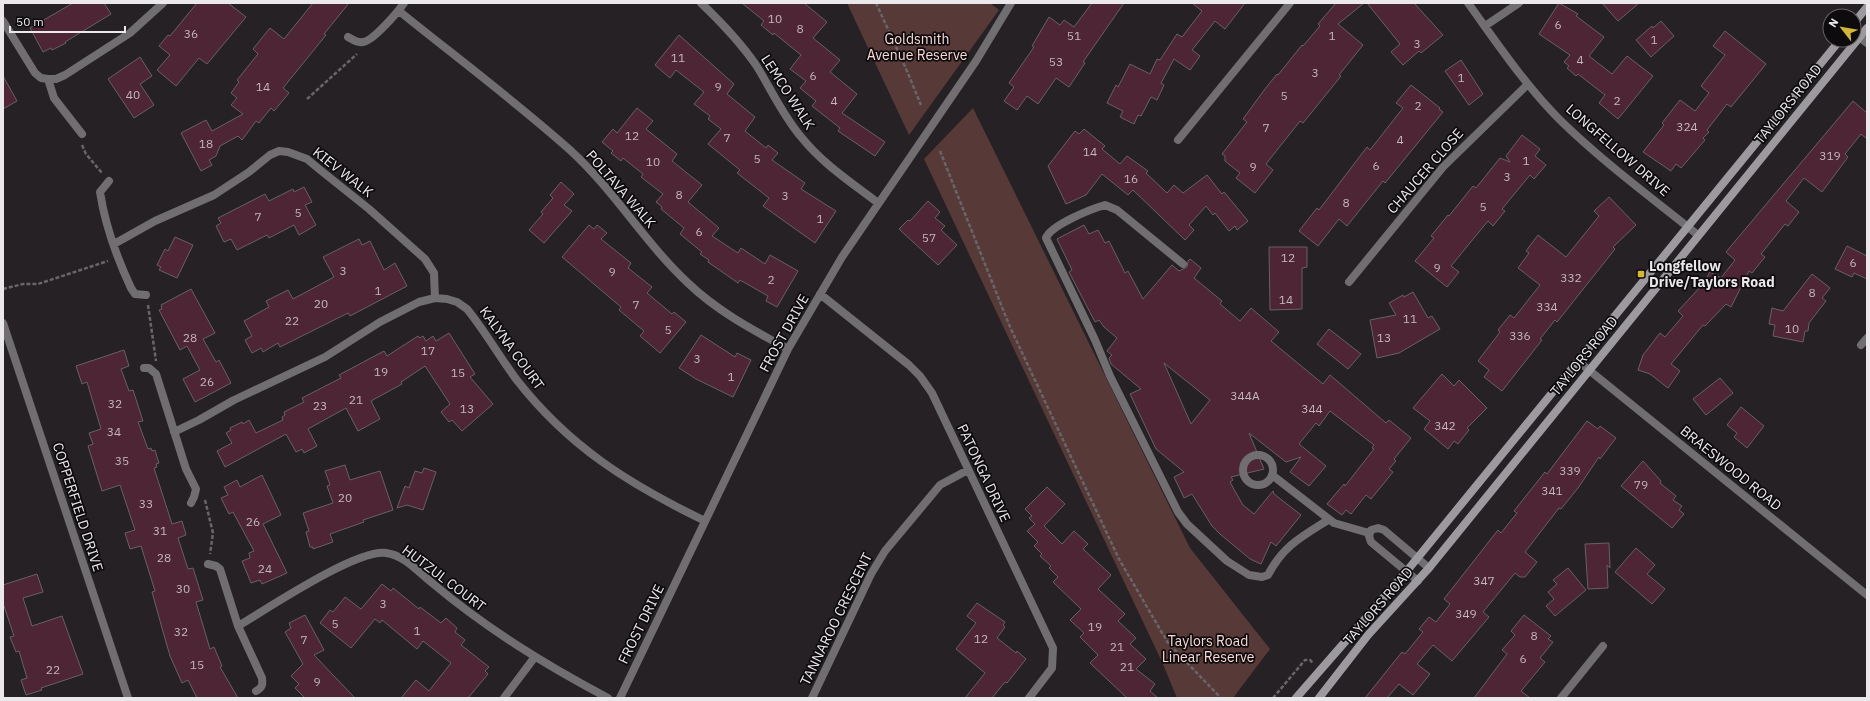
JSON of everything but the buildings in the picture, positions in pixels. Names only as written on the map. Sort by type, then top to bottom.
[{"type":"main road","name":"TAYLORS ROAD","points":[[1296,698],[1406,572],[1579,362],[1834,48]]},
{"type":"main road","name":"TAYLORS ROAD","points":[[1319,698],[1364,640],[1429,568],[1590,371],[1847,48]]},
{"type":"street","points":[[3,21],[31,68],[41,78],[60,78],[108,49],[130,33],[163,3]]},
{"type":"street","points":[[348,37],[355,42],[362,43],[373,36],[399,11],[404,3]]},
{"type":"street","name":"LEMCO WALK","points":[[701,3],[740,44],[762,75],[788,119],[801,137],[833,168],[878,203]]},
{"type":"street","name":"FROST DRIVE","points":[[620,698],[788,349],[842,256],[976,61],[1011,3]]},
{"type":"street","points":[[1178,140],[1290,3]]},
{"type":"street","name":"LONGFELLOW DRIVE","points":[[1468,3],[1528,84],[1560,120],[1587,145],[1698,235]]},
{"type":"street","points":[[1485,26],[1519,3]]},
{"type":"street","name":"POLTAVA WALK","points":[[399,11],[570,150],[598,178],[647,240],[688,284],[729,316],[788,349]]},
{"type":"street","points":[[48,79],[54,98],[81,138]]},
{"type":"street","name":"CHAUCER CLOSE","points":[[1349,282],[1443,168],[1528,84]]},
{"type":"street","name":"KIEV WALK","points":[[114,244],[155,221],[214,195],[249,172],[270,155],[279,151],[288,152],[307,160],[319,169],[369,209],[425,259],[434,273],[435,298]]},
{"type":"street","points":[[109,181],[104,185],[100,192],[102,207],[118,257],[130,288],[135,294],[145,295]]},
{"type":"street","points":[[1183,264],[1118,210],[1105,205],[1058,226],[1050,231],[1046,238],[1096,340],[1110,376],[1165,489],[1187,524],[1203,540],[1226,561],[1250,575],[1262,577],[1268,576],[1276,560],[1290,544],[1328,520]]},
{"type":"street","name":"PATONGA DRIVE","points":[[820,294],[920,376],[932,393],[1053,648],[1052,668],[1029,698]]},
{"type":"street","name":"KALYNA COURT","points":[[174,432],[234,400],[325,357],[380,322],[419,302],[435,298],[448,299],[457,302],[467,309],[516,378],[568,436],[614,472],[641,489],[705,521]]},
{"type":"street","name":"COPPERFIELD DRIVE","points":[[3,323],[128,698]]},
{"type":"street","points":[[1861,345],[1867,338]]},
{"type":"street","name":"BRAESWOOD ROAD","points":[[1579,362],[1867,595]]},
{"type":"street","points":[[144,368],[153,371],[156,374],[174,432],[196,489],[191,503]]},
{"type":"street","name":"TANNAROO CRESCENT","points":[[812,698],[871,574],[885,551],[940,485],[968,470]]},
{"type":"street","points":[[1272,475],[1328,520],[1338,525],[1369,533]]},
{"type":"street","points":[[1418,581],[1371,542],[1369,539],[1369,533],[1374,528],[1384,530],[1429,568]]},
{"type":"street","name":"HUTZUL COURT","points":[[238,626],[306,585],[341,567],[366,556],[386,553],[404,560],[477,619],[534,658],[608,698]]},
{"type":"street","points":[[209,564],[220,569],[238,626],[262,678],[263,684],[261,688],[256,691]]},
{"type":"street","points":[[1561,698],[1603,646]]},
{"type":"street","points":[[504,698],[534,658]]},
{"type":"path","points":[[876,3],[907,71],[920,104]]},
{"type":"path","points":[[307,99],[360,51],[362,43]]},
{"type":"path","points":[[81,138],[86,154],[109,181]]},
{"type":"path","points":[[940,151],[1010,327],[1119,559],[1168,643],[1221,698]]},
{"type":"path","points":[[3,289],[23,284],[38,284],[118,257]]},
{"type":"path","points":[[145,295],[148,306],[151,336],[157,358],[153,371]]},
{"type":"path","points":[[196,489],[204,493],[213,533],[209,564]]},
{"type":"green space","name":"Goldsmith Avenue Reserve","points":[[847,3],[990,3],[999,10],[909,135]]},
{"type":"green space","name":"Taylors Road Linear Reserve","points":[[973,108],[1190,548],[1270,649],[1233,698],[1177,698],[1162,662],[924,159]]},
{"type":"place","name":"Longfellow Drive/Taylors Road","points":[[1641,274]]}]
